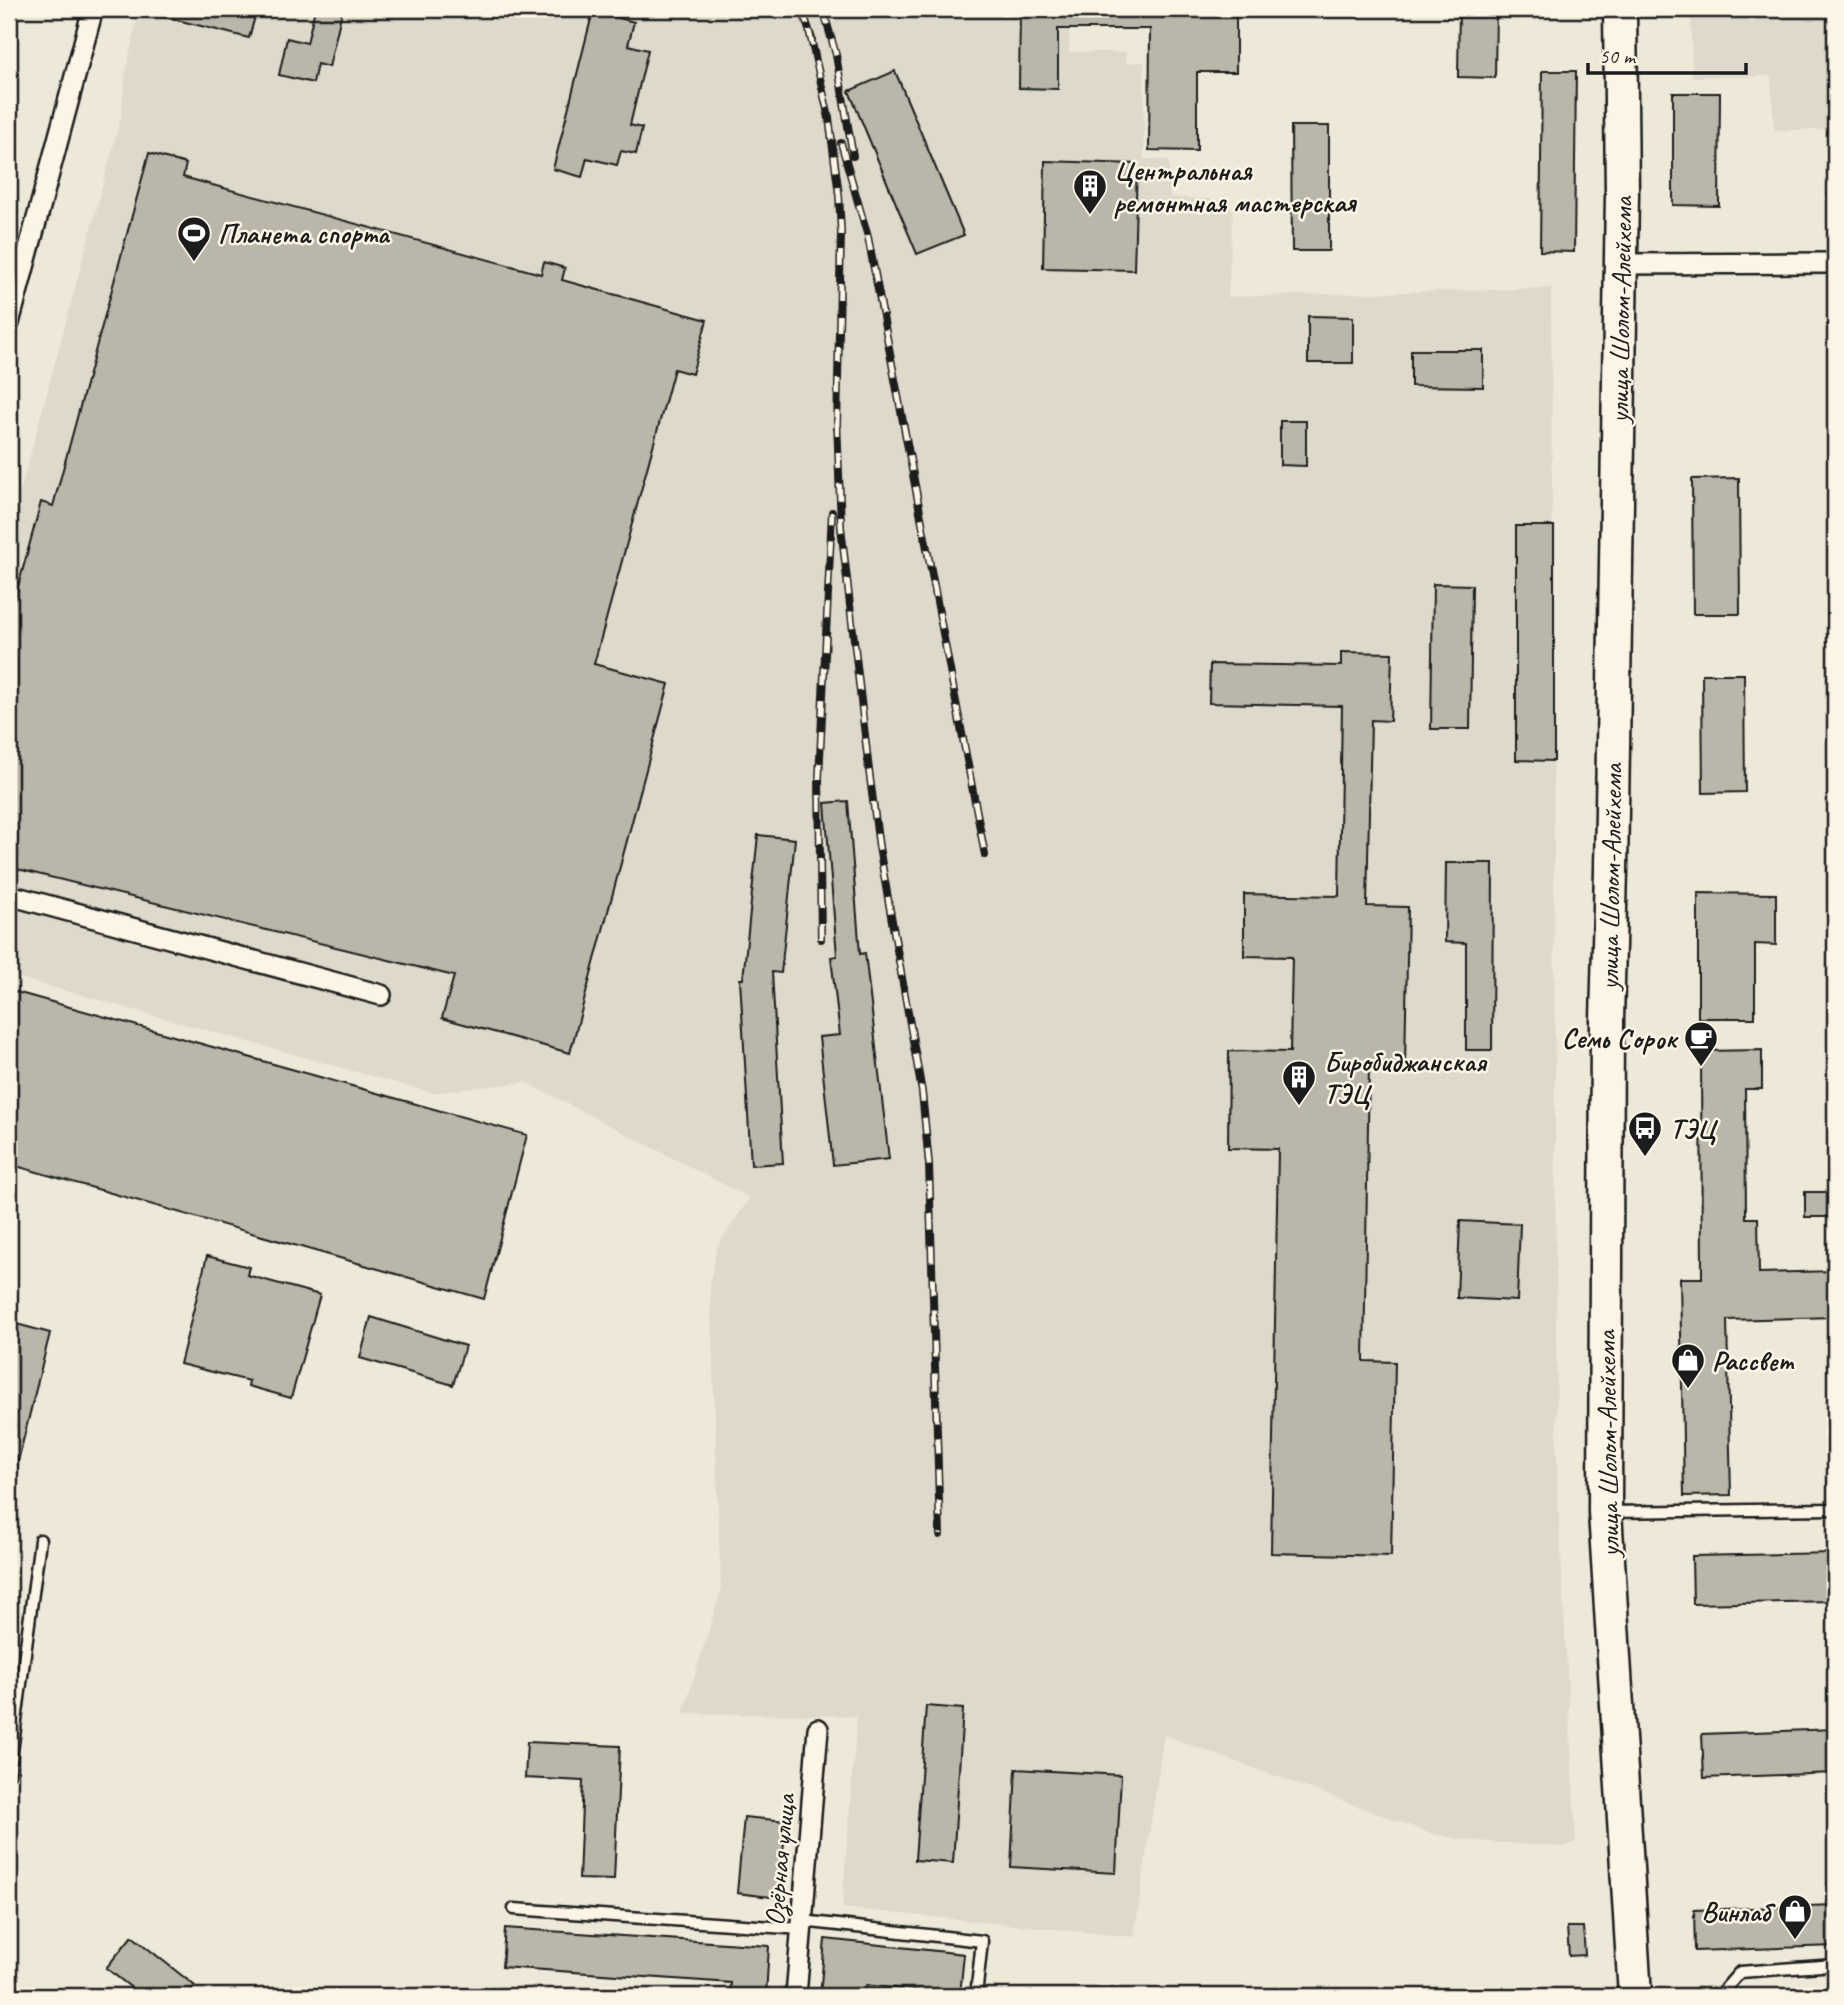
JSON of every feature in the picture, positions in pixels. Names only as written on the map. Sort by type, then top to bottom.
[{"type":"main road","name":"улица Шолом-Алейхема","points":[[1620,9],[1622,195],[1607,1033],[1605,1512],[1635,1996]]},
{"type":"street","points":[[9,323],[93,9]]},
{"type":"street","points":[[1620,264],[1835,263]]},
{"type":"street","points":[[9,895],[381,995]]},
{"type":"street","name":"Озёрная улица","points":[[796,1996],[818,1729]]},
{"type":"lane","points":[[1605,1512],[1835,1509]]},
{"type":"lane","points":[[9,1774],[40,1540]]},
{"type":"lane","points":[[514,1909],[802,1925],[982,1941],[976,1996]]},
{"type":"lane","points":[[1719,1996],[1740,1972],[1835,1965]]},
{"type":"shaded area","name":"Биробиджанская ТЭЦ","points":[[139,9],[1069,9],[1069,52],[1126,52],[1126,63],[1144,62],[1144,159],[1169,160],[1170,197],[1222,200],[1233,211],[1228,297],[1551,288],[1557,1479],[1576,1842],[1565,1847],[1462,1840],[1430,1833],[1164,1735],[1134,1937],[842,1908],[857,1716],[683,1713],[721,1591],[710,1282],[717,1246],[750,1198],[525,1082],[432,1093],[9,975],[9,534],[121,117],[125,76]]},
{"type":"shaded area","points":[[1691,9],[1835,9],[1835,130],[1774,130],[1771,76],[1692,77]]},
{"type":"building","points":[[157,9],[257,9],[249,38],[157,15]]},
{"type":"building","points":[[315,9],[342,11],[329,67],[317,64],[313,83],[279,75],[287,38],[307,43]]},
{"type":"building","points":[[1020,9],[1163,9],[1163,14],[1236,15],[1236,72],[1197,72],[1197,151],[1149,150],[1150,29],[1058,29],[1058,89],[1019,88]]},
{"type":"building","points":[[1459,9],[1496,9],[1495,78],[1458,77]]},
{"type":"building","points":[[593,11],[634,22],[628,45],[648,50],[630,125],[642,128],[636,154],[621,151],[617,165],[587,158],[582,177],[553,169]]},
{"type":"building","points":[[895,71],[964,235],[917,254],[849,91]]},
{"type":"building","points":[[1542,71],[1576,71],[1574,252],[1540,251]]},
{"type":"building","points":[[1673,93],[1720,93],[1719,206],[1673,205]]},
{"type":"building","points":[[1291,126],[1329,126],[1329,251],[1292,251]]},
{"type":"building","points":[[149,153],[186,164],[183,177],[541,274],[544,262],[565,268],[562,280],[707,320],[692,374],[674,369],[594,664],[669,684],[570,1053],[442,1018],[454,976],[9,867],[9,620],[41,502],[53,506]]},
{"type":"building","name":"Центральная ремонтная мастерская","points":[[1045,161],[1137,164],[1134,270],[1043,268]]},
{"type":"building","points":[[1308,316],[1353,317],[1353,363],[1308,363]]},
{"type":"building","points":[[1411,350],[1483,350],[1483,387],[1411,386]]},
{"type":"building","points":[[1280,421],[1306,421],[1306,466],[1280,465]]},
{"type":"building","points":[[1739,478],[1740,614],[1693,614],[1692,479]]},
{"type":"building","points":[[1516,526],[1554,526],[1554,761],[1516,760]]},
{"type":"building","points":[[1433,584],[1472,585],[1470,729],[1431,729]]},
{"type":"building","name":"Биробиджанская ТЭЦ","points":[[1341,652],[1392,653],[1390,721],[1371,720],[1367,906],[1408,907],[1405,1066],[1369,1066],[1364,1361],[1395,1362],[1391,1556],[1271,1553],[1278,1149],[1228,1148],[1229,1051],[1290,1052],[1292,957],[1244,956],[1244,894],[1339,896],[1342,706],[1209,703],[1210,664],[1341,666]]},
{"type":"building","points":[[1702,674],[1744,674],[1745,792],[1703,793]]},
{"type":"building","points":[[848,801],[860,954],[865,953],[889,1159],[833,1165],[819,1037],[840,1035],[831,957],[837,956],[825,803]]},
{"type":"building","points":[[758,835],[795,839],[781,973],[772,972],[783,1163],[751,1165],[740,979],[743,979]]},
{"type":"building","points":[[1446,863],[1493,863],[1492,1050],[1466,1050],[1466,943],[1445,942]]},
{"type":"building","points":[[1698,893],[1776,894],[1776,945],[1755,944],[1755,1018],[1698,1018]]},
{"type":"building","points":[[9,990],[527,1135],[484,1299],[9,1164]]},
{"type":"building","points":[[1762,1050],[1762,1089],[1745,1089],[1746,1218],[1758,1218],[1759,1273],[1835,1271],[1835,1317],[1727,1320],[1731,1495],[1684,1496],[1680,1278],[1702,1278],[1701,1051]]},
{"type":"building","points":[[1805,1192],[1835,1192],[1835,1217],[1805,1217]]},
{"type":"building","points":[[1460,1221],[1520,1224],[1517,1301],[1457,1298]]},
{"type":"building","points":[[207,1256],[249,1267],[247,1275],[320,1295],[291,1398],[248,1386],[249,1381],[180,1364]]},
{"type":"building","points":[[371,1317],[465,1346],[453,1385],[360,1358]]},
{"type":"building","points":[[9,1322],[50,1333],[15,1473],[9,1472]]},
{"type":"building","points":[[1835,1553],[1835,1601],[1693,1604],[1692,1556]]},
{"type":"building","points":[[926,1706],[963,1709],[953,1863],[915,1860]]},
{"type":"building","points":[[1835,1729],[1835,1773],[1704,1778],[1702,1734]]},
{"type":"building","points":[[527,1742],[620,1746],[614,1880],[579,1879],[583,1781],[525,1778]]},
{"type":"building","points":[[1016,1769],[1121,1775],[1116,1873],[1011,1867]]},
{"type":"building","points":[[744,1817],[786,1821],[779,1898],[737,1893]]},
{"type":"building","points":[[1835,1905],[1835,1946],[1695,1951],[1694,1910]]},
{"type":"building","points":[[1567,1927],[1583,1927],[1585,1955],[1569,1956]]},
{"type":"building","points":[[505,1928],[769,1946],[766,1996],[730,1996],[731,1983],[502,1967]]},
{"type":"building","points":[[132,1936],[195,1986],[187,1996],[142,1996],[106,1968]]},
{"type":"building","points":[[825,1939],[964,1954],[960,1995],[866,1985],[865,1996],[820,1996]]},
{"type":"railway","points":[[802,9],[812,39]]},
{"type":"railway","points":[[823,9],[836,55],[853,156]]},
{"type":"railway","points":[[809,30],[829,118],[839,195],[841,232],[837,429]]},
{"type":"railway","points":[[841,143],[868,237],[985,855]]},
{"type":"railway","points":[[837,420],[841,527],[869,770],[879,847],[922,1092],[929,1164],[940,1535]]},
{"type":"railway","points":[[821,939],[819,778],[832,512]]},
{"type":"place","name":"Центральная ремонтная мастерская","points":[[1090,216]]},
{"type":"place","name":"Планета спорта","points":[[194,263]]},
{"type":"place","name":"Семь Сорок","points":[[1701,1068]]},
{"type":"place","name":"Биробиджанская ТЭЦ","points":[[1299,1107]]},
{"type":"place","name":"ТЭЦ","points":[[1645,1158]]},
{"type":"place","name":"Рассвет","points":[[1688,1390]]},
{"type":"place","name":"Винлаб","points":[[1795,1941]]}]
